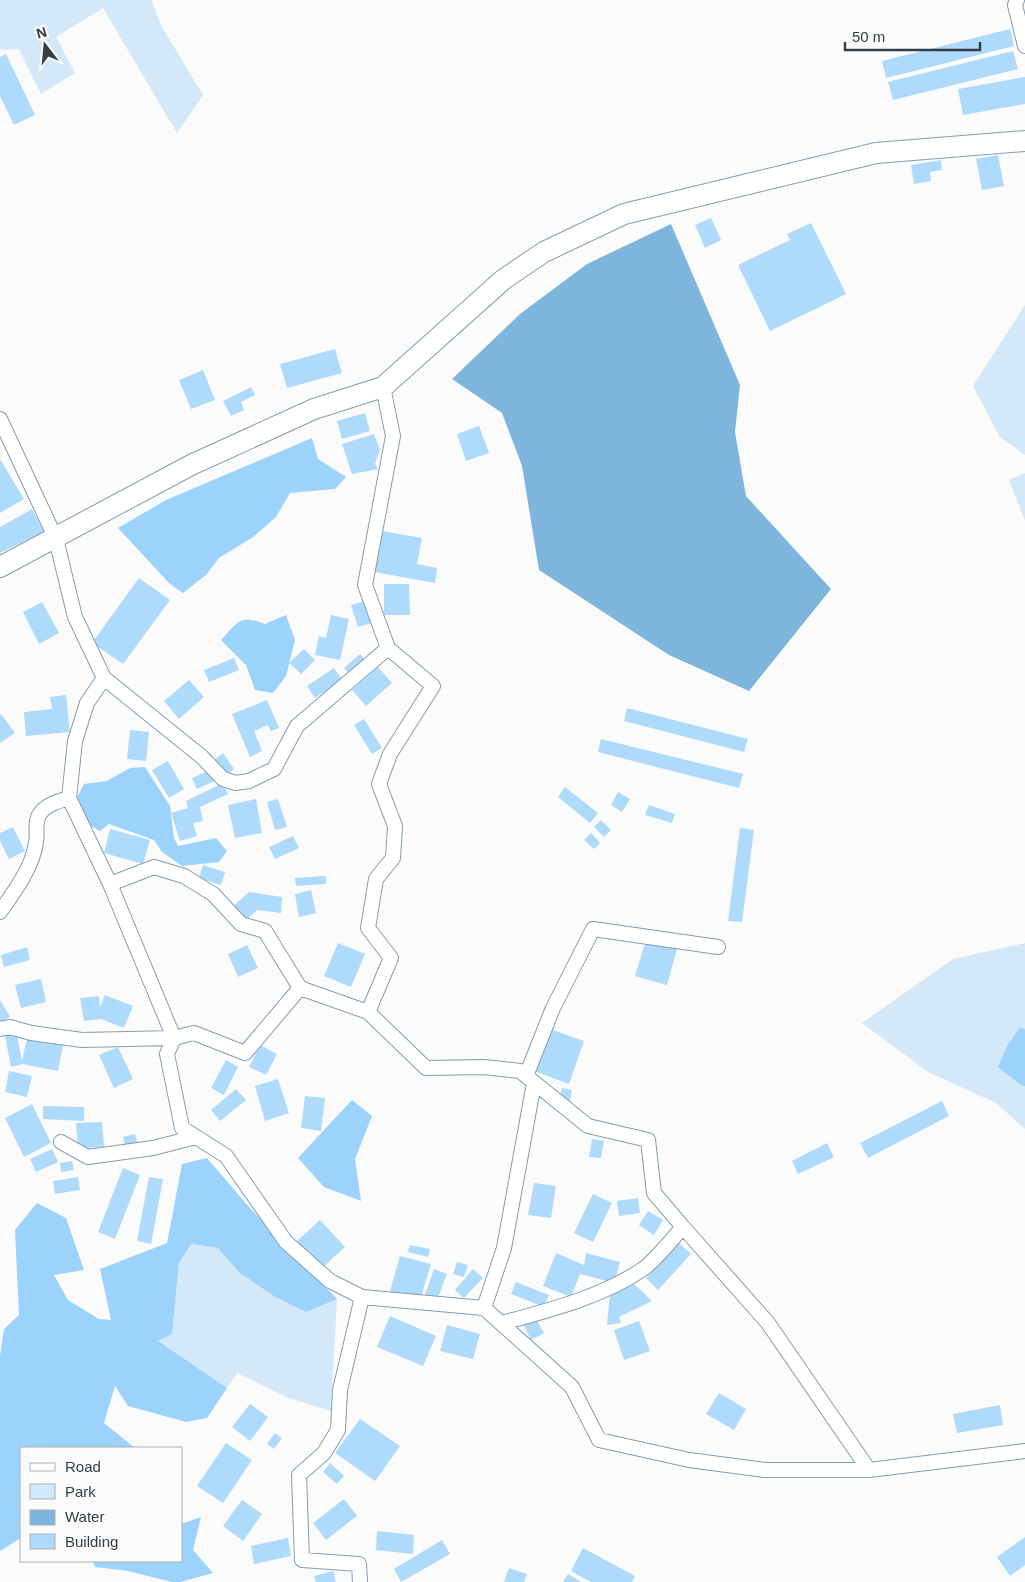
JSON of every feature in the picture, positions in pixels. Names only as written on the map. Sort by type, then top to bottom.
[{"type":"street","points":[[1017,0],[1015,5],[1025,46]]},
{"type":"street","points":[[0,567],[56,539],[191,465],[314,409],[383,387],[504,279],[544,252],[624,214],[876,153],[1025,141]]},
{"type":"street","points":[[368,1012],[391,958],[368,928],[376,879],[393,858],[395,826],[379,784],[390,754],[433,686],[388,648],[365,585],[393,436],[383,387]]},
{"type":"street","points":[[0,419],[56,539],[75,617],[104,678],[202,756],[223,779],[236,783],[249,781],[274,769],[297,726],[388,648]]},
{"type":"street","points":[[104,678],[87,703],[75,740],[69,798],[110,884],[174,1038],[167,1054],[182,1128],[226,1156],[286,1242],[330,1281],[362,1297],[484,1308],[572,1387],[599,1440],[689,1460],[765,1470],[869,1470],[1025,1451]]},
{"type":"street","points":[[0,912],[25,874],[36,842],[34,829],[40,814],[54,802],[69,798]]},
{"type":"street","points":[[110,884],[154,868],[184,876],[213,894],[241,924],[265,931],[300,988],[368,1012],[426,1068],[484,1067],[520,1071],[588,1126],[648,1140],[654,1193],[768,1322],[869,1470]]},
{"type":"street","points":[[484,1308],[504,1248],[530,1080],[553,1008],[594,930],[718,947]]},
{"type":"street","points":[[0,1029],[10,1027],[32,1033],[82,1040],[174,1038],[194,1033],[245,1053],[300,988]]},
{"type":"street","points":[[61,1142],[88,1157],[153,1148],[196,1137]]},
{"type":"street","points":[[502,1323],[553,1309],[616,1285],[645,1268],[683,1227]]},
{"type":"street","points":[[360,1582],[359,1564],[302,1560],[299,1475],[324,1453],[338,1430],[340,1390],[362,1297]]},
{"type":"green space","points":[[0,0],[151,0],[162,27],[203,95],[177,133],[103,8],[56,37],[75,73],[41,94],[19,49],[0,50]]},
{"type":"green space","points":[[1025,305],[1025,455],[1000,437],[973,386]]},
{"type":"green space","points":[[1025,473],[1025,521],[1009,480]]},
{"type":"green space","points":[[1025,943],[1025,1029],[1020,1028],[1022,1086],[1025,1086],[1025,1129],[996,1103],[928,1072],[862,1023],[953,959]]},
{"type":"green space","points":[[191,1244],[218,1248],[241,1273],[306,1312],[337,1299],[331,1411],[289,1398],[237,1373],[227,1388],[157,1341],[172,1334],[179,1263]]},
{"type":"shaded area","points":[[312,438],[318,459],[346,477],[335,489],[290,493],[276,517],[253,537],[219,558],[206,575],[183,593],[170,584],[118,528],[166,500]]},
{"type":"shaded area","points":[[286,615],[295,640],[286,676],[273,693],[255,690],[246,665],[221,640],[231,628],[244,620],[265,624]]},
{"type":"shaded area","points":[[145,767],[170,806],[174,838],[178,846],[216,838],[227,851],[219,862],[182,866],[162,852],[154,840],[109,824],[100,831],[91,826],[76,799],[84,784],[107,781],[130,768]]},
{"type":"shaded area","points":[[1020,1028],[1025,1029],[1025,1086],[1022,1086],[998,1067],[1008,1044]]},
{"type":"shaded area","points":[[352,1100],[372,1116],[355,1159],[361,1201],[324,1187],[298,1158]]},
{"type":"shaded area","points":[[207,1158],[249,1207],[337,1299],[306,1312],[274,1296],[240,1273],[218,1248],[191,1244],[179,1263],[172,1334],[158,1341],[227,1388],[207,1418],[186,1422],[128,1406],[115,1386],[104,1423],[134,1447],[20,1447],[20,1539],[0,1551],[0,1356],[4,1329],[19,1315],[15,1230],[37,1203],[66,1218],[84,1270],[54,1275],[68,1300],[99,1319],[111,1320],[100,1269],[167,1243],[182,1164]]},
{"type":"shaded area","points":[[201,1517],[193,1550],[213,1573],[180,1582],[172,1582],[128,1571],[95,1567],[93,1562],[182,1562],[182,1524]]},
{"type":"water","points":[[671,224],[740,385],[735,432],[746,496],[831,589],[749,691],[669,655],[539,570],[522,466],[502,413],[452,379],[520,314],[587,264]]},
{"type":"building","points":[[1010,29],[1014,46],[886,78],[882,61]]},
{"type":"building","points":[[1013,51],[1018,69],[893,100],[888,82]]},
{"type":"building","points":[[6,54],[35,115],[14,125],[0,96],[0,57]]},
{"type":"building","points":[[1025,77],[1025,104],[963,115],[958,89]]},
{"type":"building","points":[[998,155],[1004,186],[982,190],[976,159]]},
{"type":"building","points":[[941,160],[942,170],[930,172],[931,181],[914,184],[911,165]]},
{"type":"building","points":[[711,218],[721,240],[705,248],[695,225]]},
{"type":"building","points":[[811,223],[846,294],[770,331],[738,265],[790,240],[787,234]]},
{"type":"building","points":[[335,349],[342,373],[287,388],[280,364]]},
{"type":"building","points":[[203,370],[215,400],[191,409],[179,380]]},
{"type":"building","points":[[251,387],[255,395],[241,402],[244,410],[231,416],[223,401]]},
{"type":"building","points":[[365,413],[370,431],[342,439],[337,421]]},
{"type":"building","points":[[479,426],[489,453],[466,461],[457,434]]},
{"type":"building","points":[[374,434],[380,450],[375,464],[378,469],[352,474],[342,444]]},
{"type":"building","points":[[0,459],[24,499],[0,513]]},
{"type":"building","points":[[32,509],[44,532],[0,553],[0,527]]},
{"type":"building","points":[[382,531],[422,538],[417,564],[437,568],[435,583],[374,572]]},
{"type":"building","points":[[139,578],[170,600],[123,664],[92,643]]},
{"type":"building","points":[[384,584],[409,584],[410,615],[384,615]]},
{"type":"building","points":[[365,601],[372,623],[358,627],[351,605]]},
{"type":"building","points":[[42,602],[59,633],[39,644],[23,612]]},
{"type":"building","points":[[331,615],[349,619],[340,660],[315,655],[319,636],[326,638]]},
{"type":"building","points":[[304,649],[315,660],[301,674],[289,663]]},
{"type":"building","points":[[360,654],[366,661],[350,675],[344,668]]},
{"type":"building","points":[[234,658],[239,670],[209,682],[204,670]]},
{"type":"building","points":[[378,667],[392,683],[366,706],[352,690]]},
{"type":"building","points":[[334,668],[342,680],[315,698],[307,686]]},
{"type":"building","points":[[189,680],[204,697],[179,719],[164,701]]},
{"type":"building","points":[[66,695],[70,732],[26,736],[24,712],[52,709],[50,697]]},
{"type":"building","points":[[267,700],[279,728],[271,731],[268,725],[254,731],[262,751],[250,757],[232,714]]},
{"type":"building","points":[[627,708],[748,739],[744,752],[624,721]]},
{"type":"building","points":[[0,715],[15,733],[0,743]]},
{"type":"building","points":[[364,719],[382,748],[372,754],[354,725]]},
{"type":"building","points":[[130,730],[149,732],[146,761],[127,759]]},
{"type":"building","points":[[601,739],[743,774],[739,788],[598,752]]},
{"type":"building","points":[[223,753],[234,769],[226,775],[215,759]]},
{"type":"building","points":[[168,761],[184,789],[169,798],[152,770]]},
{"type":"building","points":[[212,769],[217,780],[197,789],[192,778]]},
{"type":"building","points":[[223,783],[228,794],[200,807],[203,821],[193,823],[197,836],[180,841],[171,813],[188,808],[186,801]]},
{"type":"building","points":[[565,787],[598,813],[590,823],[558,797]]},
{"type":"building","points":[[618,792],[630,799],[622,812],[611,805]]},
{"type":"building","points":[[256,799],[262,833],[235,838],[228,805]]},
{"type":"building","points":[[278,799],[287,827],[275,830],[267,802]]},
{"type":"building","points":[[649,805],[675,814],[672,823],[645,815]]},
{"type":"building","points":[[601,820],[611,830],[604,837],[594,827]]},
{"type":"building","points":[[13,827],[25,851],[9,859],[0,841],[0,833]]},
{"type":"building","points":[[740,828],[754,830],[742,922],[728,921]]},
{"type":"building","points":[[110,829],[150,840],[143,864],[104,853]]},
{"type":"building","points":[[591,833],[600,843],[594,849],[584,840]]},
{"type":"building","points":[[293,836],[299,848],[275,859],[269,847]]},
{"type":"building","points":[[203,865],[225,872],[221,885],[199,878]]},
{"type":"building","points":[[326,876],[326,884],[296,886],[295,878]]},
{"type":"building","points":[[311,890],[316,913],[299,917],[295,894]]},
{"type":"building","points":[[249,892],[282,897],[281,913],[257,910],[245,921],[231,908]]},
{"type":"building","points":[[646,940],[677,949],[667,985],[635,976]]},
{"type":"building","points":[[338,943],[365,954],[351,987],[324,976]]},
{"type":"building","points":[[247,945],[258,968],[238,977],[228,954]]},
{"type":"building","points":[[27,947],[30,960],[4,967],[1,955]]},
{"type":"building","points":[[41,979],[46,1002],[21,1008],[15,985]]},
{"type":"building","points":[[105,995],[133,1006],[124,1028],[101,1019],[84,1021],[80,998],[99,996],[100,1007]]},
{"type":"building","points":[[0,1000],[10,1017],[0,1023]]},
{"type":"building","points":[[550,1029],[584,1041],[569,1084],[534,1071]]},
{"type":"building","points":[[17,1034],[22,1061],[27,1038],[63,1045],[58,1071],[22,1064],[11,1067],[5,1036]]},
{"type":"building","points":[[260,1045],[277,1054],[266,1075],[249,1067]]},
{"type":"building","points":[[118,1047],[133,1079],[114,1088],[99,1055]]},
{"type":"building","points":[[226,1060],[238,1067],[224,1095],[211,1088]]},
{"type":"building","points":[[9,1071],[32,1076],[27,1097],[5,1092]]},
{"type":"building","points":[[278,1079],[289,1113],[265,1121],[255,1086]]},
{"type":"building","points":[[562,1088],[572,1090],[570,1101],[559,1099]]},
{"type":"building","points":[[236,1089],[246,1100],[220,1121],[211,1110]]},
{"type":"building","points":[[305,1096],[325,1098],[321,1131],[301,1128]]},
{"type":"building","points":[[942,1101],[949,1116],[868,1158],[860,1143]]},
{"type":"building","points":[[32,1104],[51,1143],[24,1157],[5,1118]]},
{"type":"building","points":[[43,1106],[84,1107],[84,1121],[43,1119]]},
{"type":"building","points":[[102,1122],[104,1147],[78,1148],[76,1123]]},
{"type":"building","points":[[135,1134],[138,1145],[126,1148],[123,1137]]},
{"type":"building","points":[[592,1139],[604,1141],[601,1158],[589,1157]]},
{"type":"building","points":[[827,1143],[834,1157],[798,1174],[792,1161]]},
{"type":"building","points":[[52,1149],[58,1162],[36,1172],[30,1159]]},
{"type":"building","points":[[72,1161],[74,1170],[61,1172],[60,1163]]},
{"type":"building","points":[[123,1168],[140,1175],[115,1239],[98,1232]]},
{"type":"building","points":[[78,1177],[80,1190],[55,1194],[53,1181]]},
{"type":"building","points":[[149,1177],[163,1179],[151,1244],[137,1241]]},
{"type":"building","points":[[534,1183],[556,1186],[551,1218],[528,1215]]},
{"type":"building","points":[[593,1194],[612,1203],[593,1242],[574,1233]]},
{"type":"building","points":[[638,1198],[640,1213],[619,1216],[617,1201]]},
{"type":"building","points":[[648,1211],[663,1220],[654,1235],[639,1225]]},
{"type":"building","points":[[320,1220],[345,1247],[322,1268],[297,1241]]},
{"type":"building","points":[[679,1243],[691,1254],[658,1290],[646,1278]]},
{"type":"building","points":[[410,1245],[430,1249],[428,1257],[408,1252]]},
{"type":"building","points":[[556,1253],[584,1265],[586,1253],[620,1262],[614,1283],[580,1274],[571,1297],[543,1286]]},
{"type":"building","points":[[400,1256],[431,1264],[420,1300],[390,1291]]},
{"type":"building","points":[[457,1262],[468,1265],[464,1277],[453,1274]]},
{"type":"building","points":[[434,1269],[447,1274],[437,1300],[425,1295]]},
{"type":"building","points":[[473,1269],[483,1278],[464,1298],[455,1290]]},
{"type":"building","points":[[516,1282],[549,1295],[544,1307],[511,1294]]},
{"type":"building","points":[[633,1283],[652,1301],[619,1317],[621,1323],[607,1325],[610,1293]]},
{"type":"building","points":[[390,1316],[436,1336],[423,1366],[377,1347]]},
{"type":"building","points":[[536,1319],[544,1333],[531,1340],[524,1326]]},
{"type":"building","points":[[639,1321],[650,1351],[624,1360],[614,1330]]},
{"type":"building","points":[[447,1325],[480,1334],[473,1359],[440,1351]]},
{"type":"building","points":[[719,1393],[746,1409],[734,1430],[706,1414]]},
{"type":"building","points":[[250,1404],[268,1417],[250,1441],[232,1427]]},
{"type":"building","points":[[1000,1405],[1003,1425],[957,1433],[953,1414]]},
{"type":"building","points":[[360,1419],[400,1446],[375,1481],[335,1453]]},
{"type":"building","points":[[275,1433],[282,1438],[274,1449],[267,1444]]},
{"type":"building","points":[[226,1443],[252,1460],[223,1503],[197,1486]]},
{"type":"building","points":[[330,1463],[344,1476],[337,1484],[323,1472]]},
{"type":"building","points":[[344,1499],[357,1516],[326,1540],[313,1523]]},
{"type":"building","points":[[242,1500],[262,1514],[243,1541],[223,1526]]},
{"type":"building","points":[[377,1531],[414,1535],[413,1554],[376,1550]]},
{"type":"building","points":[[1025,1537],[1025,1565],[1010,1576],[997,1557]]},
{"type":"building","points":[[288,1538],[291,1556],[254,1564],[251,1546]]},
{"type":"building","points":[[442,1540],[450,1554],[401,1582],[394,1569]]},
{"type":"building","points":[[583,1548],[635,1576],[632,1582],[591,1582],[571,1571]]},
{"type":"building","points":[[509,1568],[527,1574],[524,1582],[504,1582]]},
{"type":"building","points":[[333,1571],[336,1582],[316,1582],[314,1576]]},
{"type":"building","points":[[568,1574],[581,1582],[563,1582]]}]
